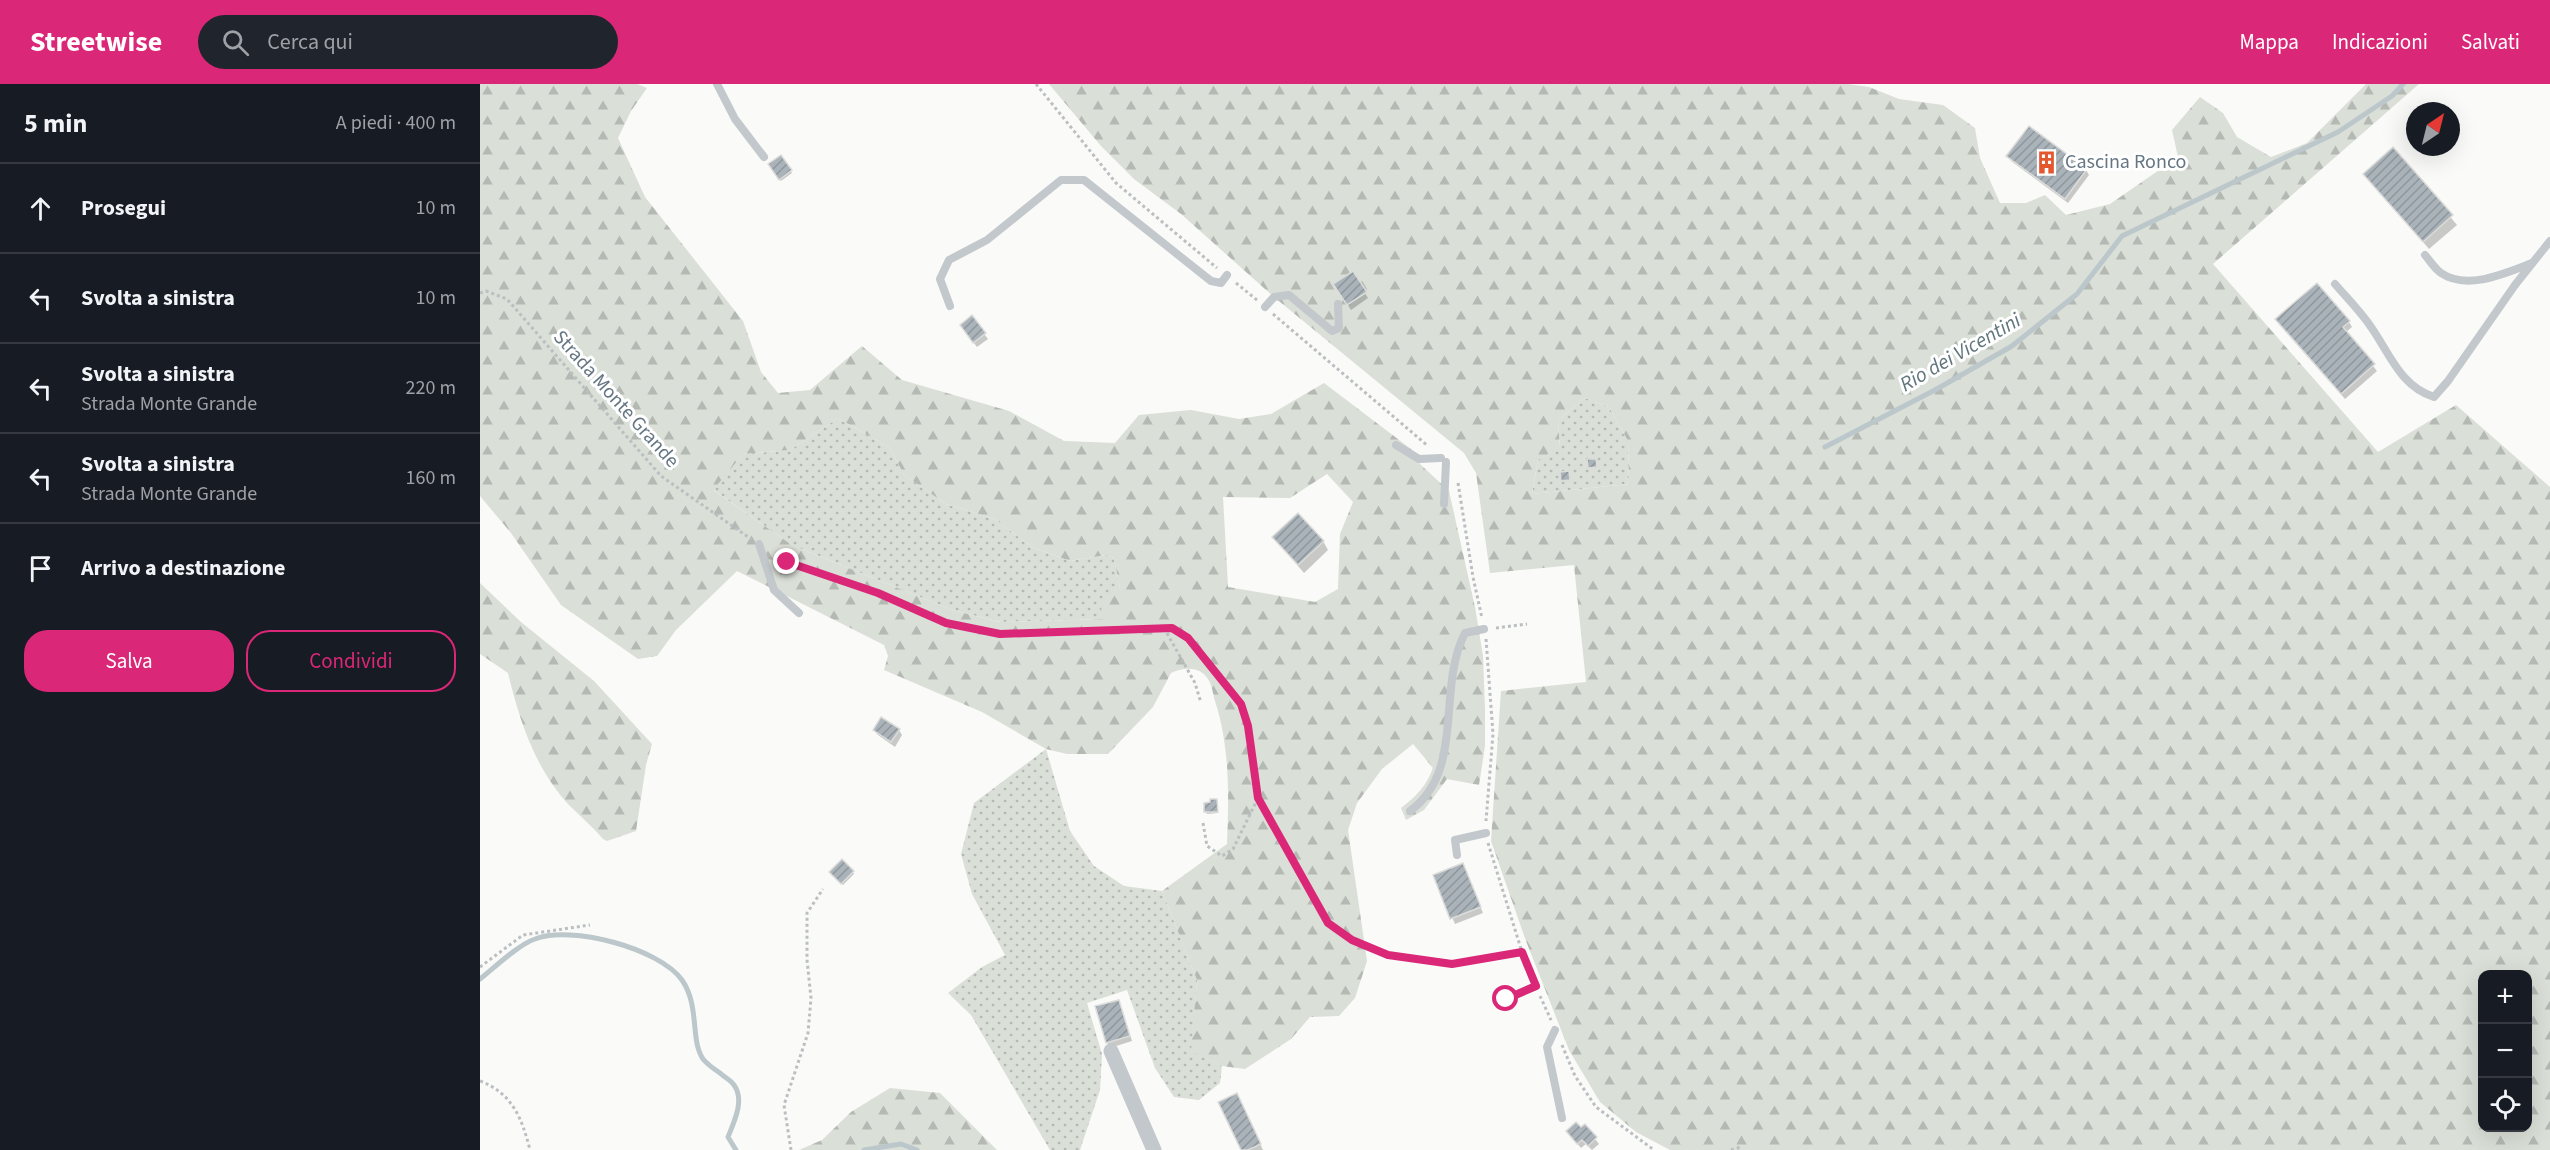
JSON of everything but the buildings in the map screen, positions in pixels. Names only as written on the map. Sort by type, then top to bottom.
[{"type":"street","points":[[1111,1051],[1154,1150]]},
{"type":"lane","points":[[717,84],[735,119],[764,157]]},
{"type":"lane","points":[[950,306],[940,279],[949,260],[987,240],[1061,180],[1084,180],[1211,281],[1221,283],[1227,275]]},
{"type":"lane","points":[[2335,284],[2371,326],[2404,379],[2420,392],[2434,397],[2550,242]]},
{"type":"lane","points":[[2425,255],[2441,274],[2469,282],[2496,277],[2533,263]]},
{"type":"lane","points":[[1265,307],[1274,297],[1289,294],[1332,331],[1336,331],[1340,324],[1338,304]]},
{"type":"lane","points":[[1396,445],[1419,459],[1443,460],[1444,504]]},
{"type":"lane","points":[[759,544],[774,590],[799,613]]},
{"type":"lane","points":[[1410,811],[1419,804],[1435,784],[1445,755],[1455,652],[1465,633],[1484,629]]},
{"type":"lane","points":[[1457,855],[1455,840],[1486,833]]},
{"type":"lane","points":[[1506,999],[1536,986]]},
{"type":"lane","points":[[1555,1030],[1547,1047],[1562,1118]]},
{"type":"path","points":[[1036,84],[1116,183],[1443,460],[1458,480],[1473,577],[1488,651],[1493,734],[1486,806],[1486,833],[1522,952],[1575,1076],[1596,1107],[1654,1150]]},
{"type":"path","name":"Strada Monte Grande","points":[[480,293],[486,291],[507,299],[661,476],[787,562],[878,593],[946,623],[1000,634],[1172,628],[1188,638],[1241,704],[1248,726],[1258,798],[1328,923],[1352,940],[1388,955],[1452,964],[1522,952]]},
{"type":"path","points":[[1484,629],[1527,624]]},
{"type":"path","points":[[1164,628],[1195,683],[1201,703]]},
{"type":"path","points":[[1203,823],[1207,846],[1222,856],[1233,849],[1258,798]]},
{"type":"path","points":[[792,1150],[784,1105],[808,1033],[811,998],[807,960],[807,913],[823,889]]},
{"type":"path","points":[[480,967],[523,935],[590,925]]},
{"type":"path","points":[[480,1081],[501,1090],[513,1105],[526,1134],[530,1150]]},
{"type":"path","points":[[1731,1150],[1741,1147]]},
{"type":"green space","points":[[480,84],[637,84],[647,88],[631,111],[618,138],[645,197],[743,321],[761,372],[778,393],[810,390],[862,346],[902,380],[1009,411],[1064,441],[1115,443],[1139,415],[1191,410],[1239,419],[1271,414],[1324,383],[1411,449],[1420,464],[1449,491],[1475,607],[1483,656],[1485,709],[1485,746],[1479,785],[1447,779],[1424,810],[1406,820],[1401,808],[1420,790],[1433,768],[1413,744],[1382,769],[1357,803],[1348,830],[1367,961],[1355,998],[1339,1016],[1310,1017],[1291,1039],[1245,1069],[1222,1066],[1191,1051],[1197,980],[1162,891],[1227,844],[1226,754],[1220,718],[1209,681],[1205,675],[1191,669],[1171,673],[1153,707],[1108,754],[1067,754],[1046,749],[982,712],[884,670],[888,656],[884,645],[737,571],[676,630],[657,656],[638,659],[561,605],[511,533],[480,496]],"holes":[[[838,418],[890,448],[904,475],[946,504],[995,519],[1032,547],[1070,561],[1106,555],[1114,558],[1120,588],[1107,594],[1101,609],[1108,619],[1000,622],[952,610],[792,545],[713,490],[743,454],[790,450]],[[1327,474],[1353,502],[1340,534],[1338,589],[1315,602],[1228,587],[1223,497],[1290,498]]]},
{"type":"green space","points":[[1049,84],[1848,84],[1869,87],[1899,99],[1943,105],[1975,128],[1980,158],[2000,203],[2026,203],[2045,195],[2066,215],[2110,204],[2178,157],[2172,130],[2200,97],[2223,113],[2237,137],[2271,157],[2307,143],[2366,84],[2419,84],[2213,264],[2378,452],[2456,405],[2550,487],[2550,1150],[1670,1150],[1636,1132],[1600,1102],[1569,1050],[1526,941],[1491,841],[1501,691],[1586,682],[1574,565],[1490,573],[1476,473],[1464,453],[1274,297],[1181,214],[1134,179],[1101,146]],"holes":[[[1585,398],[1609,407],[1628,441],[1629,484],[1532,494],[1538,460],[1560,447],[1558,420]]]},
{"type":"green space","points":[[1585,398],[1609,407],[1628,441],[1629,484],[1532,494],[1538,460],[1560,446],[1558,420]]},
{"type":"green space","points":[[838,418],[890,448],[904,475],[946,504],[995,519],[1032,547],[1070,561],[1106,555],[1114,558],[1120,588],[1108,619],[1001,622],[952,610],[792,545],[712,489],[743,454],[790,450]]},
{"type":"green space","points":[[480,583],[521,622],[594,681],[652,744],[646,765],[636,831],[607,841],[603,839],[570,806],[547,776],[530,744],[508,673],[480,654]]},
{"type":"green space","points":[[1046,749],[1070,831],[1094,866],[1124,886],[1162,891],[1197,980],[1192,1051],[1222,1066],[1220,1083],[1199,1100],[1174,1097],[1155,1068],[1127,990],[1087,1003],[1102,1054],[1100,1090],[1080,1150],[1050,1150],[971,1015],[948,993],[982,967],[1005,955],[972,894],[961,854],[974,803]]},
{"type":"green space","points":[[890,1088],[940,1093],[997,1150],[799,1150],[822,1140],[851,1112]]},
{"type":"waterway","name":"Rio dei Vicentini","points":[[1825,447],[1935,390],[2012,346],[2077,294],[2122,236],[2338,132],[2392,96],[2403,84]]},
{"type":"waterway","points":[[480,979],[521,946],[551,935],[591,937],[613,942],[635,949],[671,968],[688,990],[697,1042],[703,1059],[731,1082],[737,1091],[739,1104],[728,1137],[736,1150]]},
{"type":"waterway","points":[[864,1150],[901,1144],[917,1150]]},
{"type":"place","name":"Cascina Ronco","points":[[2047,162]]},
{"type":"route","points":[[787,562],[878,593],[946,623],[1000,634],[1172,628],[1188,638],[1241,704],[1248,726],[1258,798],[1328,923],[1352,940],[1388,955],[1452,964],[1522,952],[1536,986],[1506,999]]}]
